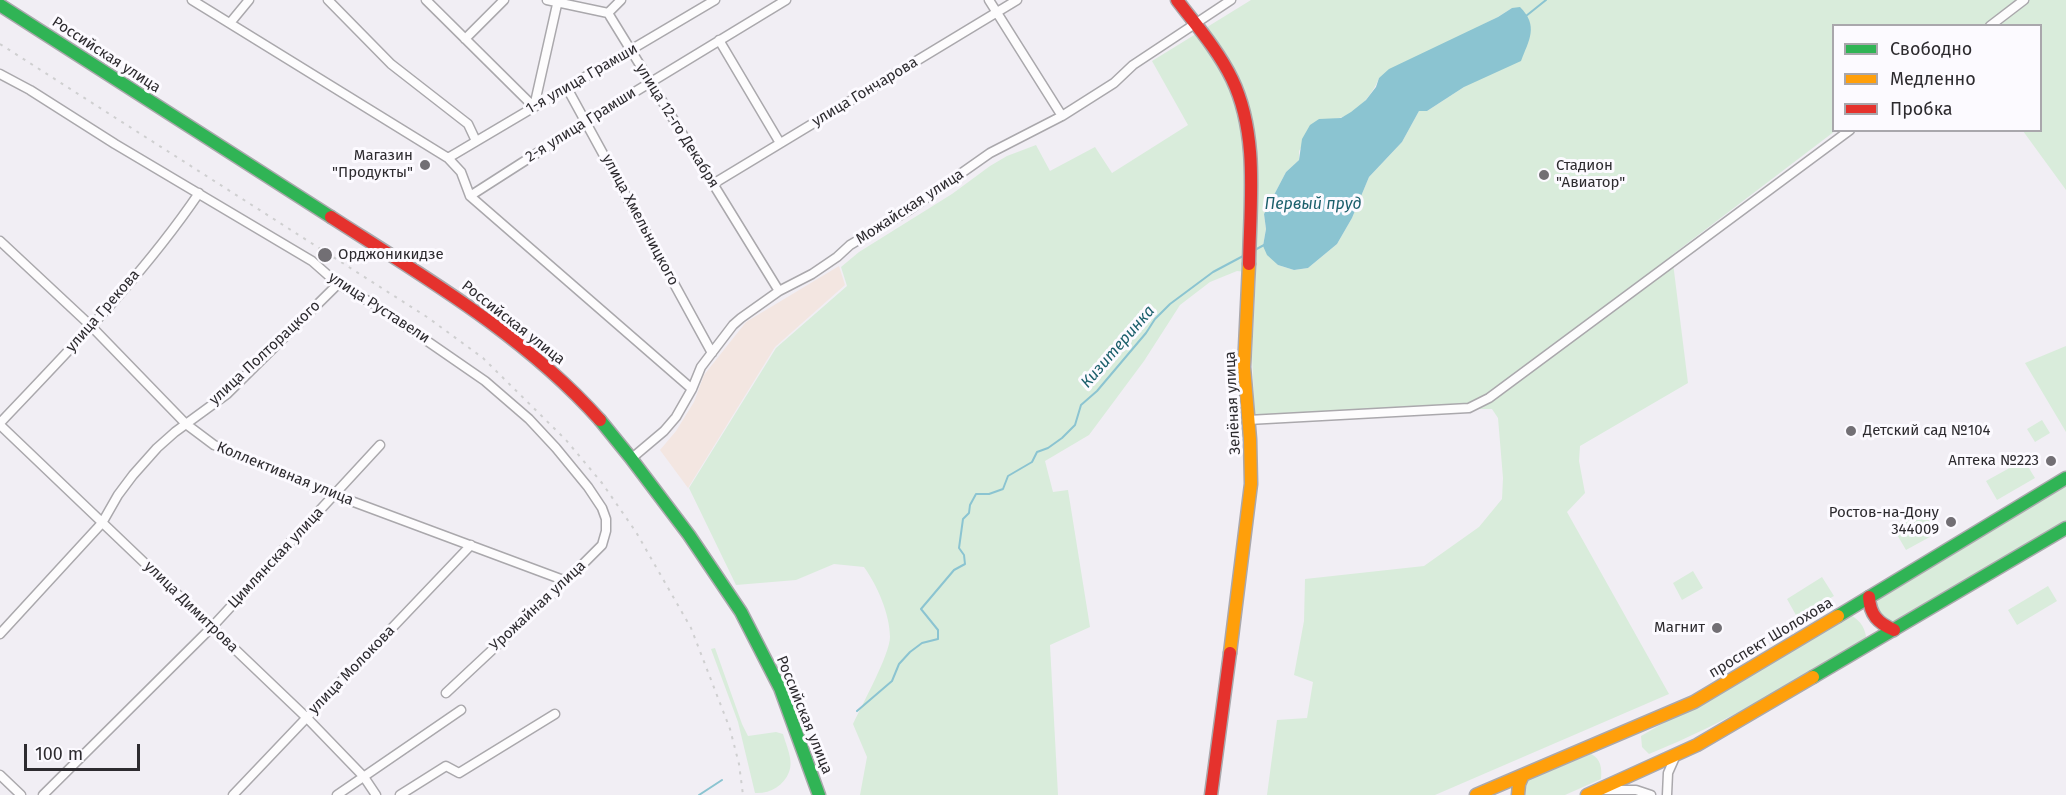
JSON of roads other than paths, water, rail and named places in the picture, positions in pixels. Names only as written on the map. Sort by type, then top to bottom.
[{"type":"main road","name":"Зелёная улица","points":[[1177,0],[1216,52],[1232,79],[1248,130],[1250,156],[1249,270],[1244,367],[1251,484],[1211,795]]},
{"type":"main road","name":"Российская улица","points":[[0,5],[464,302],[532,354],[567,385],[632,458],[727,589],[787,705],[804,747],[819,795]]},
{"type":"main road","name":"Российская улица","points":[[0,14],[460,307],[528,359],[562,390],[626,462],[721,593],[762,666],[781,708],[812,795]]},
{"type":"main road","name":"проспект Шолохова","points":[[1476,795],[1694,702],[2066,478]]},
{"type":"main road","points":[[1587,795],[1697,745],[2066,528]]},
{"type":"main road","points":[[1869,597],[1871,612],[1876,621],[1894,630]]},
{"type":"main road","points":[[1851,609],[1866,616],[1872,625],[1874,642]]},
{"type":"main road","points":[[1518,795],[1523,775]]},
{"type":"main road","points":[[1489,795],[1500,795]]},
{"type":"street","points":[[192,0],[448,158],[461,172],[470,196],[692,389]]},
{"type":"street","points":[[230,23],[249,0]]},
{"type":"street","points":[[328,0],[391,64],[468,124],[476,141]]},
{"type":"street","points":[[426,0],[534,107]]},
{"type":"street","points":[[465,39],[504,0]]},
{"type":"street","points":[[547,0],[608,13],[621,0]]},
{"type":"street","name":"1-я улица Грамши","points":[[448,158],[715,0]]},
{"type":"street","name":"2-я улица Грамши","points":[[470,196],[586,121],[786,0]]},
{"type":"street","points":[[989,0],[1062,116]]},
{"type":"street","name":"улица Гончарова","points":[[713,183],[1017,0]]},
{"type":"street","name":"Можайская улица","points":[[632,458],[664,431],[676,417],[701,367],[733,325],[779,291],[812,274],[850,245],[909,210],[990,153],[1062,116],[1114,83],[1133,65],[1231,0]]},
{"type":"street","points":[[1993,24],[2024,0]]},
{"type":"street","points":[[534,107],[558,1]]},
{"type":"street","name":"улица 12-го Декабря","points":[[608,13],[779,291]]},
{"type":"street","points":[[719,40],[780,143]]},
{"type":"street","name":"улица Руставели","points":[[0,74],[312,261],[338,284],[375,306],[485,381],[529,419],[556,448],[602,508]]},
{"type":"street","name":"улица Хмельницкого","points":[[567,88],[712,353]]},
{"type":"street","points":[[1248,420],[1469,408],[1489,398],[1847,132]]},
{"type":"street","name":"улица Грекова","points":[[0,424],[91,326],[179,223],[200,193]]},
{"type":"street","name":"Коллективная улица","points":[[0,241],[91,326],[186,424],[214,446],[335,495],[566,581]]},
{"type":"street","name":"улица Полторацкого","points":[[0,634],[102,523],[118,495],[157,448],[227,393],[338,284]]},
{"type":"street","name":"улица Димитрова","points":[[0,424],[307,718],[364,777],[376,795]]},
{"type":"street","name":"Цимлянская улица","points":[[43,795],[212,627],[380,445]]},
{"type":"street","name":"Урожайная улица","points":[[446,693],[602,545],[606,531],[606,519],[602,508]]},
{"type":"street","name":"улица Молокова","points":[[232,795],[471,545]]},
{"type":"street","points":[[337,795],[461,710]]},
{"type":"street","points":[[400,795],[446,766],[459,773],[555,714]]},
{"type":"street","points":[[1667,795],[1668,772],[1676,755]]},
{"type":"street","points":[[0,775],[21,795]]},
{"type":"street","points":[[1599,790],[1636,790],[1651,795]]},
{"type":"water","name":"Первый пруд","points":[[1520,7],[1526,14],[1531,27],[1521,61],[1464,87],[1427,111],[1419,111],[1402,142],[1369,177],[1352,218],[1337,244],[1308,268],[1294,270],[1278,265],[1267,255],[1263,246],[1266,229],[1264,214],[1286,172],[1299,160],[1302,139],[1310,125],[1319,119],[1341,118],[1351,112],[1366,100],[1376,87],[1379,78],[1389,69],[1498,17],[1512,8]]},
{"type":"waterway","name":"Кизитеринка","points":[[1526,16],[1546,0]]},
{"type":"waterway","points":[[1253,251],[1264,245]]},
{"type":"waterway","name":"Кизитеринка","points":[[857,711],[892,681],[899,664],[910,652],[922,643],[938,639],[938,630],[921,609],[954,570],[965,564],[964,555],[959,548],[963,519],[969,513],[970,505],[976,494],[989,494],[1003,489],[1008,476],[1032,462],[1037,452],[1048,448],[1062,438],[1075,425],[1081,405],[1097,391],[1155,319],[1170,304],[1213,272],[1245,255]]},
{"type":"waterway","name":"Кизитеринка","points":[[699,795],[722,780]]},
{"type":"railway","points":[[0,44],[427,317],[483,358],[566,440],[602,483],[636,532],[691,628],[730,729],[739,764],[743,795]]},
{"type":"place","name":"Магазин \"Продукты\"","points":[[425,165]]},
{"type":"place","name":"Стадион \"Авиатор\"","points":[[1544,175]]},
{"type":"place","name":"Орджоникидзе","points":[[325,255]]},
{"type":"place","name":"Детский сад №104","points":[[1851,431]]},
{"type":"place","name":"Аптека №223","points":[[2051,461]]},
{"type":"place","name":"Ростов-на-Дону 344009","points":[[1951,522]]},
{"type":"place","name":"Магнит","points":[[1717,628]]}]
